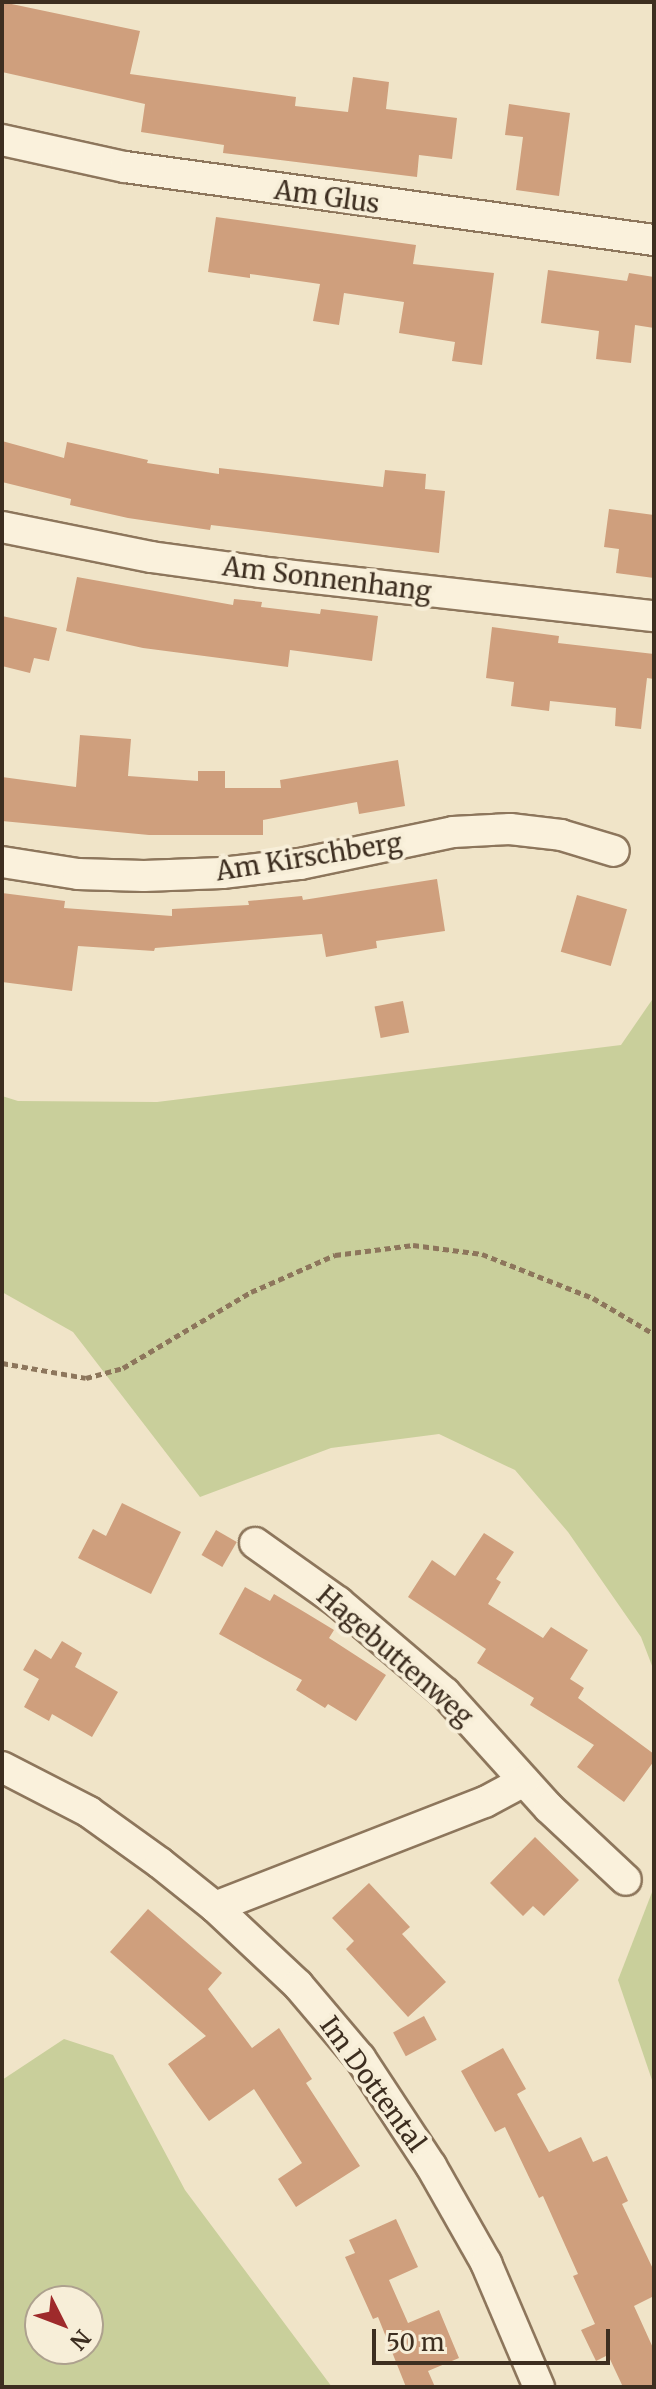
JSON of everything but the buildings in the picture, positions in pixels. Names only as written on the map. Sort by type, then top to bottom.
[{"type":"street","name":"Am Glus","points":[[2,140],[125,167],[654,240]]},
{"type":"street","name":"Am Sonnenhang","points":[[2,527],[151,557],[260,572],[654,616]]},
{"type":"street","name":"Am Kirschberg","points":[[2,862],[78,874],[144,876],[222,873],[300,864],[453,832],[510,829],[561,835],[614,851]]},
{"type":"street","name":"Hagebuttenweg","points":[[255,1543],[338,1602],[435,1684],[524,1781],[626,1880]]},
{"type":"street","name":"Im Dottental","points":[[2,1767],[89,1812],[215,1907],[298,1985],[360,2058],[431,2166],[486,2263],[539,2387]]},
{"type":"street","points":[[215,1907],[485,1802],[524,1781]]},
{"type":"path","points":[[2,1363],[86,1378],[123,1368],[251,1292],[335,1255],[413,1245],[482,1254],[593,1298],[654,1334]]},
{"type":"green space","points":[[654,997],[654,1671],[641,1637],[568,1532],[515,1470],[439,1434],[331,1448],[200,1497],[73,1332],[2,1292],[2,1096],[18,1101],[157,1102],[621,1045]]},
{"type":"green space","points":[[654,1887],[654,2086],[618,1980]]},
{"type":"green space","points":[[64,2039],[113,2055],[185,2190],[332,2387],[2,2387],[2,2080]]}]
